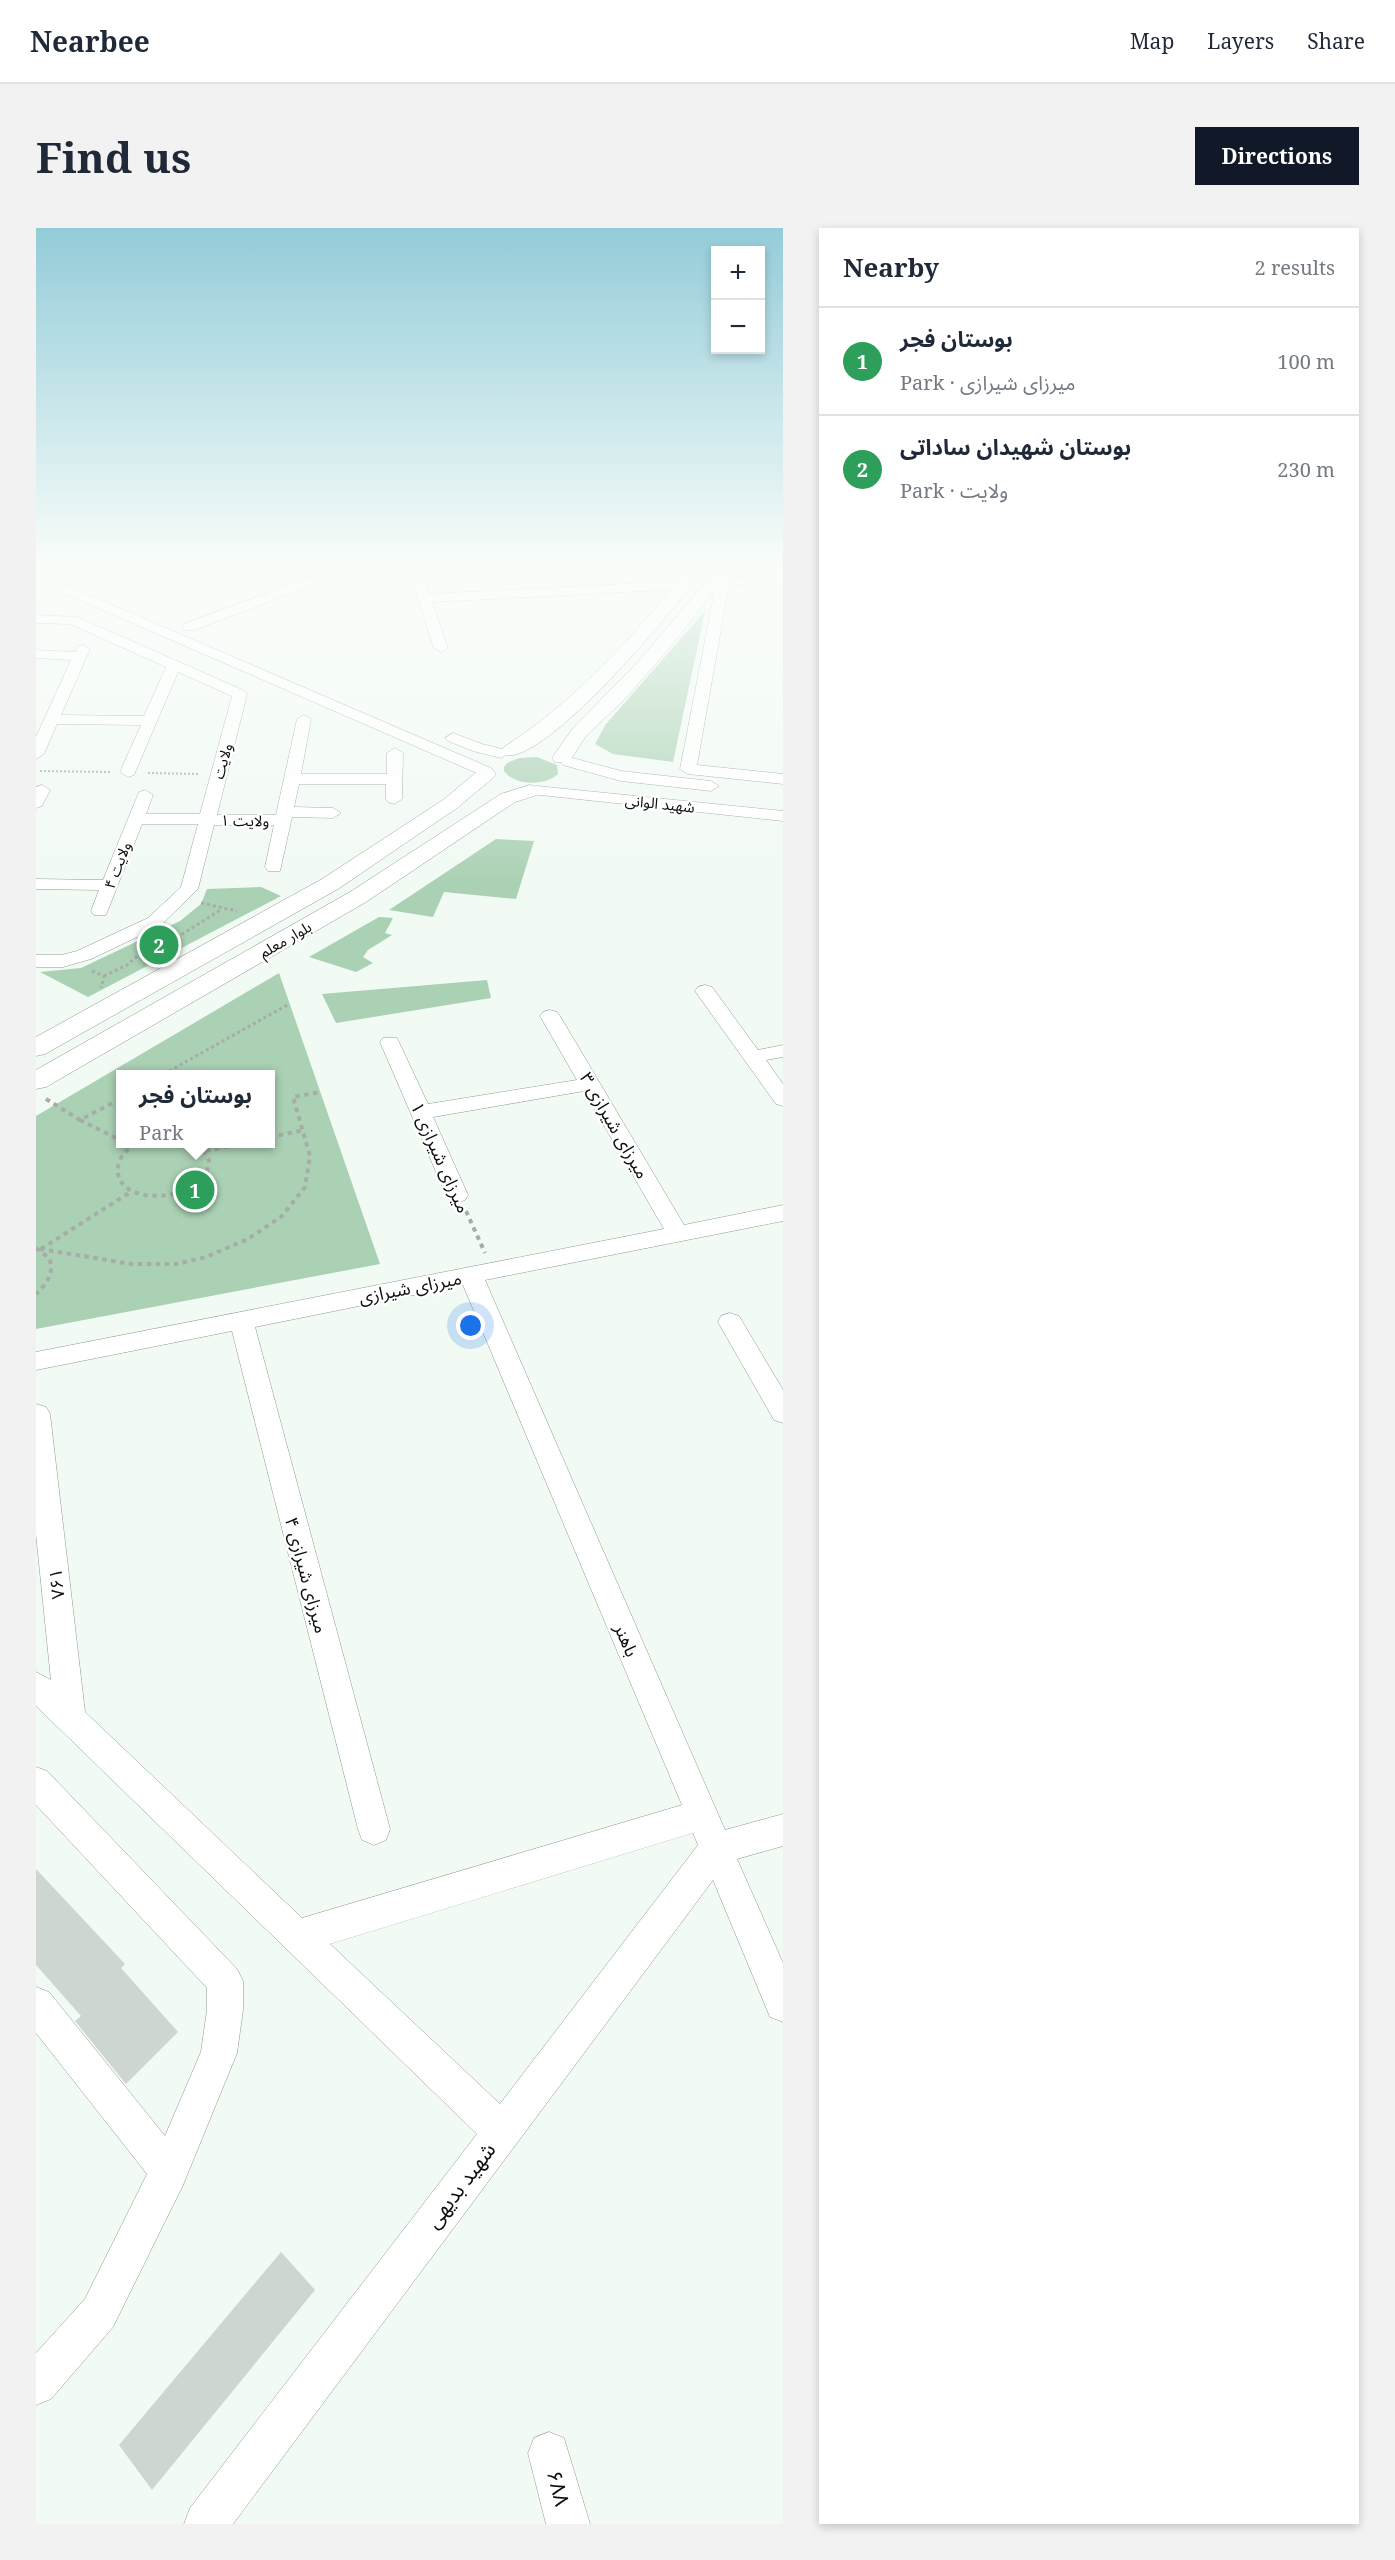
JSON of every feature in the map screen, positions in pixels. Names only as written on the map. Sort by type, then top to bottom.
[{"type":"main road","points":[[506,752],[533,738],[604,673]]},
{"type":"main road","points":[[506,752],[533,750],[565,760],[567,745],[614,701],[640,673]]},
{"type":"main road","name":"بلوار معلم","points":[[36,1048],[285,910],[387,848],[450,804],[486,772],[488,762],[506,752]]},
{"type":"main road","name":"بلوار معلم","points":[[41,1090],[358,897],[507,798],[565,783],[573,773],[565,760]]},
{"type":"main road","points":[[486,772],[494,782],[503,786],[533,791]]},
{"type":"street","points":[[36,754],[72,673]]},
{"type":"street","points":[[128,772],[170,673]]},
{"type":"street","name":"ولایت","points":[[36,961],[63,961],[158,930],[189,889],[240,694],[193,673]]},
{"type":"street","points":[[261,673],[486,772]]},
{"type":"street","points":[[705,673],[688,769],[783,779]]},
{"type":"street","points":[[52,718],[149,721]]},
{"type":"street","points":[[274,867],[304,719]]},
{"type":"street","points":[[435,730],[478,748],[506,752]]},
{"type":"street","points":[[394,799],[395,753]]},
{"type":"street","name":"شهید الوانی","points":[[565,760],[592,771],[627,778],[783,794]]},
{"type":"street","points":[[291,779],[395,779]]},
{"type":"street","name":"شهید الوانی","points":[[533,791],[783,816]]},
{"type":"street","name":"ولایت ۴","points":[[100,911],[145,795]]},
{"type":"street","name":"ولایت ۱","points":[[208,819],[333,813]]},
{"type":"street","name":"ولایت ۴","points":[[135,819],[208,819]]},
{"type":"street","points":[[36,884],[109,885]]},
{"type":"street","points":[[705,991],[783,1099]]},
{"type":"street","name":"میرزای شیرازی ۳","points":[[550,1016],[679,1235]]},
{"type":"street","name":"میرزای شیرازی ۱","points":[[390,1042],[458,1194]]},
{"type":"street","points":[[752,1057],[783,1051]]},
{"type":"street","points":[[420,1112],[590,1084]]},
{"type":"street","name":"میرزای شیرازی","points":[[36,1361],[783,1213]]},
{"type":"street","name":"باهنر","points":[[482,1273],[709,1831],[783,2004]]},
{"type":"street","name":"میرزای شیرازی ۴","points":[[241,1320],[374,1829]]},
{"type":"street","points":[[730,1322],[783,1413]]},
{"type":"street","name":"۷۶۱","points":[[37,1414],[70,1718]]},
{"type":"street","points":[[36,1686],[501,2131]]},
{"type":"street","points":[[36,1782],[225,1981],[225,2010],[219,2053],[169,2171],[99,2313],[36,2384]]},
{"type":"street","points":[[298,1936],[709,1831],[783,1830]]},
{"type":"street","name":"شهید بدیهی","points":[[206,2524],[501,2131],[709,1831]]},
{"type":"street","points":[[36,2005],[169,2171]]},
{"type":"street","name":"۶۸۸","points":[[549,2453],[568,2524]]},
{"type":"path","points":[[184,894],[195,900],[232,911],[285,910]]},
{"type":"path","points":[[158,930],[181,935],[222,909]]},
{"type":"path","points":[[63,961],[104,976],[127,964],[152,944]]},
{"type":"path","points":[[103,1011],[99,999],[104,976]]},
{"type":"path","points":[[171,1070],[290,1004]]},
{"type":"path","points":[[41,1090],[81,1120],[116,1138]]},
{"type":"path","points":[[38,1248],[131,1264],[176,1264],[206,1257],[248,1239],[282,1216],[305,1187],[310,1156],[293,1097],[320,1092]]},
{"type":"path","points":[[81,1120],[116,1101]]},
{"type":"path","points":[[275,1136],[304,1130]]},
{"type":"path","points":[[128,1148],[117,1163],[117,1173],[122,1183],[132,1191],[161,1196],[191,1188],[202,1179],[208,1170],[210,1160],[204,1148]]},
{"type":"path","points":[[207,1151],[219,1148]]},
{"type":"path","points":[[38,1248],[132,1191]]},
{"type":"path","name":"میرزای شیرازی ۱","points":[[458,1194],[482,1273]]},
{"type":"path","points":[[36,1294],[46,1285],[52,1275],[52,1265],[48,1256],[38,1248]]},
{"type":"green space","points":[[651,673],[692,673],[673,762],[613,754],[595,744],[606,724]]},
{"type":"green space","points":[[537,757],[557,765],[558,774],[546,781],[530,783],[515,779],[504,771],[507,763],[519,758]]},
{"type":"green space","points":[[496,839],[534,841],[516,899],[444,892],[433,917],[389,910]]},
{"type":"green space","points":[[261,887],[281,896],[88,997],[40,972],[81,968],[180,921],[201,904],[207,889]]},
{"type":"green space","points":[[379,917],[393,918],[385,933],[392,935],[368,950],[363,957],[373,963],[356,972],[309,957]]},
{"type":"green space","points":[[279,973],[380,1264],[36,1329],[36,1116]]},
{"type":"green space","points":[[487,980],[491,998],[336,1023],[322,994]]},
{"type":"building","points":[[36,1869],[125,1964],[121,1968],[178,2032],[126,2084],[75,2021],[81,2016],[36,1965]]},
{"type":"building","points":[[281,2252],[315,2290],[152,2490],[119,2445]]},
{"type":"place","name":"بوستان شهیدان ساداتی","points":[[159,945]]},
{"type":"place","name":"بوستان فجر","points":[[195,1190]]}]
